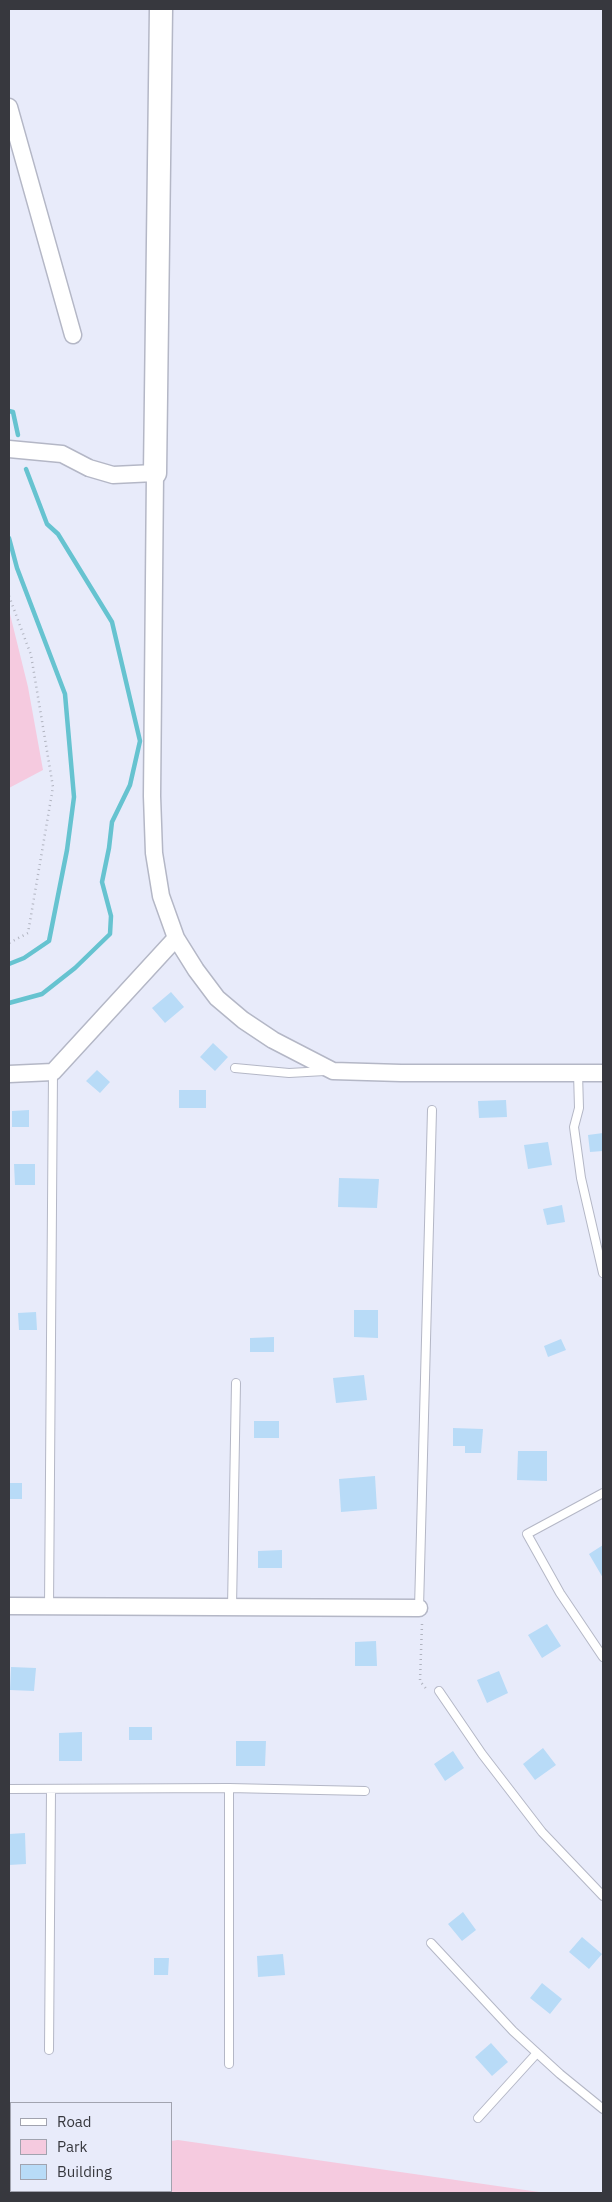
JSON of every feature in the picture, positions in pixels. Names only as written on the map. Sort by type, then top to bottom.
[{"type":"street","points":[[161,9],[152,796],[154,853],[161,896],[176,938],[196,970],[217,998],[243,1020],[273,1040],[333,1071],[603,1072]]},
{"type":"street","points":[[9,107],[74,335]]},
{"type":"street","points":[[9,449],[62,454],[89,468],[113,475],[155,473]]},
{"type":"street","points":[[9,1074],[53,1072],[176,938]]},
{"type":"street","points":[[9,1606],[419,1608]]},
{"type":"lane","points":[[235,1068],[289,1073],[333,1071]]},
{"type":"lane","points":[[49,1606],[53,1072]]},
{"type":"lane","points":[[578,1073],[579,1108],[574,1127],[581,1178],[603,1273]]},
{"type":"lane","points":[[419,1608],[432,1110]]},
{"type":"lane","points":[[232,1607],[236,1383]]},
{"type":"lane","points":[[603,1494],[527,1534],[560,1593],[603,1657]]},
{"type":"lane","points":[[439,1691],[482,1754],[542,1832],[603,1896]]},
{"type":"lane","points":[[229,1788],[229,2064]]},
{"type":"lane","points":[[9,1790],[229,1788],[365,1791]]},
{"type":"lane","points":[[49,2050],[51,1790]]},
{"type":"lane","points":[[431,1943],[537,2053],[603,2109]]},
{"type":"lane","points":[[478,2118],[537,2053]]},
{"type":"path","points":[[9,596],[31,655],[53,787],[28,933],[9,943]]},
{"type":"path","points":[[419,1608],[422,1625],[420,1681],[430,1693],[439,1691]]},
{"type":"green space","points":[[9,610],[28,687],[43,770],[9,788]]},
{"type":"green space","points":[[178,2140],[546,2193],[9,2193],[9,2165],[10,2192],[172,2192],[172,2141]]},
{"type":"building","points":[[171,992],[184,1007],[165,1023],[152,1008]]},
{"type":"building","points":[[213,1043],[228,1057],[215,1071],[200,1057]]},
{"type":"building","points":[[97,1070],[110,1082],[100,1093],[86,1081]]},
{"type":"building","points":[[179,1090],[206,1090],[206,1108],[179,1108]]},
{"type":"building","points":[[506,1100],[507,1117],[479,1118],[478,1101]]},
{"type":"building","points":[[29,1110],[29,1127],[12,1127],[12,1111]]},
{"type":"building","points":[[603,1133],[603,1151],[590,1152],[588,1135]]},
{"type":"building","points":[[548,1142],[552,1165],[528,1169],[524,1145]]},
{"type":"building","points":[[14,1164],[35,1164],[35,1185],[15,1185]]},
{"type":"building","points":[[339,1178],[379,1179],[377,1208],[338,1207]]},
{"type":"building","points":[[562,1205],[565,1222],[547,1225],[543,1209]]},
{"type":"building","points":[[354,1310],[378,1310],[378,1338],[354,1337]]},
{"type":"building","points":[[36,1312],[37,1330],[19,1330],[18,1313]]},
{"type":"building","points":[[274,1337],[274,1352],[250,1352],[250,1338]]},
{"type":"building","points":[[561,1339],[566,1350],[548,1357],[544,1346]]},
{"type":"building","points":[[364,1375],[367,1400],[336,1403],[333,1378]]},
{"type":"building","points":[[254,1421],[279,1421],[279,1438],[254,1438]]},
{"type":"building","points":[[453,1428],[483,1429],[481,1453],[465,1453],[465,1446],[453,1446]]},
{"type":"building","points":[[518,1451],[547,1451],[547,1481],[517,1480]]},
{"type":"building","points":[[375,1476],[377,1509],[341,1512],[339,1479]]},
{"type":"building","points":[[9,1483],[22,1483],[22,1499],[9,1499]]},
{"type":"building","points":[[603,1545],[603,1578],[589,1554]]},
{"type":"building","points":[[282,1550],[282,1568],[258,1568],[258,1551]]},
{"type":"building","points":[[547,1624],[561,1646],[542,1658],[528,1635]]},
{"type":"building","points":[[376,1641],[377,1666],[355,1666],[355,1642]]},
{"type":"building","points":[[11,1667],[36,1668],[34,1691],[10,1690]]},
{"type":"building","points":[[499,1671],[508,1693],[487,1703],[477,1680]]},
{"type":"building","points":[[129,1727],[152,1727],[152,1740],[129,1740]]},
{"type":"building","points":[[82,1732],[82,1761],[59,1761],[59,1733]]},
{"type":"building","points":[[236,1741],[266,1741],[265,1766],[236,1766]]},
{"type":"building","points":[[543,1748],[556,1765],[535,1780],[523,1764]]},
{"type":"building","points":[[453,1751],[464,1768],[445,1781],[434,1764]]},
{"type":"building","points":[[25,1833],[26,1864],[9,1865],[9,1834]]},
{"type":"building","points":[[463,1912],[476,1930],[462,1941],[448,1924]]},
{"type":"building","points":[[582,1937],[602,1954],[589,1969],[569,1952]]},
{"type":"building","points":[[283,1954],[285,1975],[258,1977],[257,1956]]},
{"type":"building","points":[[154,1958],[169,1958],[168,1975],[154,1975]]},
{"type":"building","points":[[542,1983],[562,1999],[550,2014],[530,1998]]},
{"type":"building","points":[[491,2043],[508,2062],[492,2076],[475,2057]]},
{"type":"waterway","points":[[9,411],[13,412],[18,435]]},
{"type":"waterway","points":[[9,1003],[42,994],[75,968],[110,934],[111,916],[102,882],[112,822],[130,785],[140,741],[112,622],[58,534],[47,524],[26,469]]},
{"type":"waterway","points":[[9,538],[17,568],[65,694],[74,797],[67,850],[49,941],[24,958],[9,964]]}]
